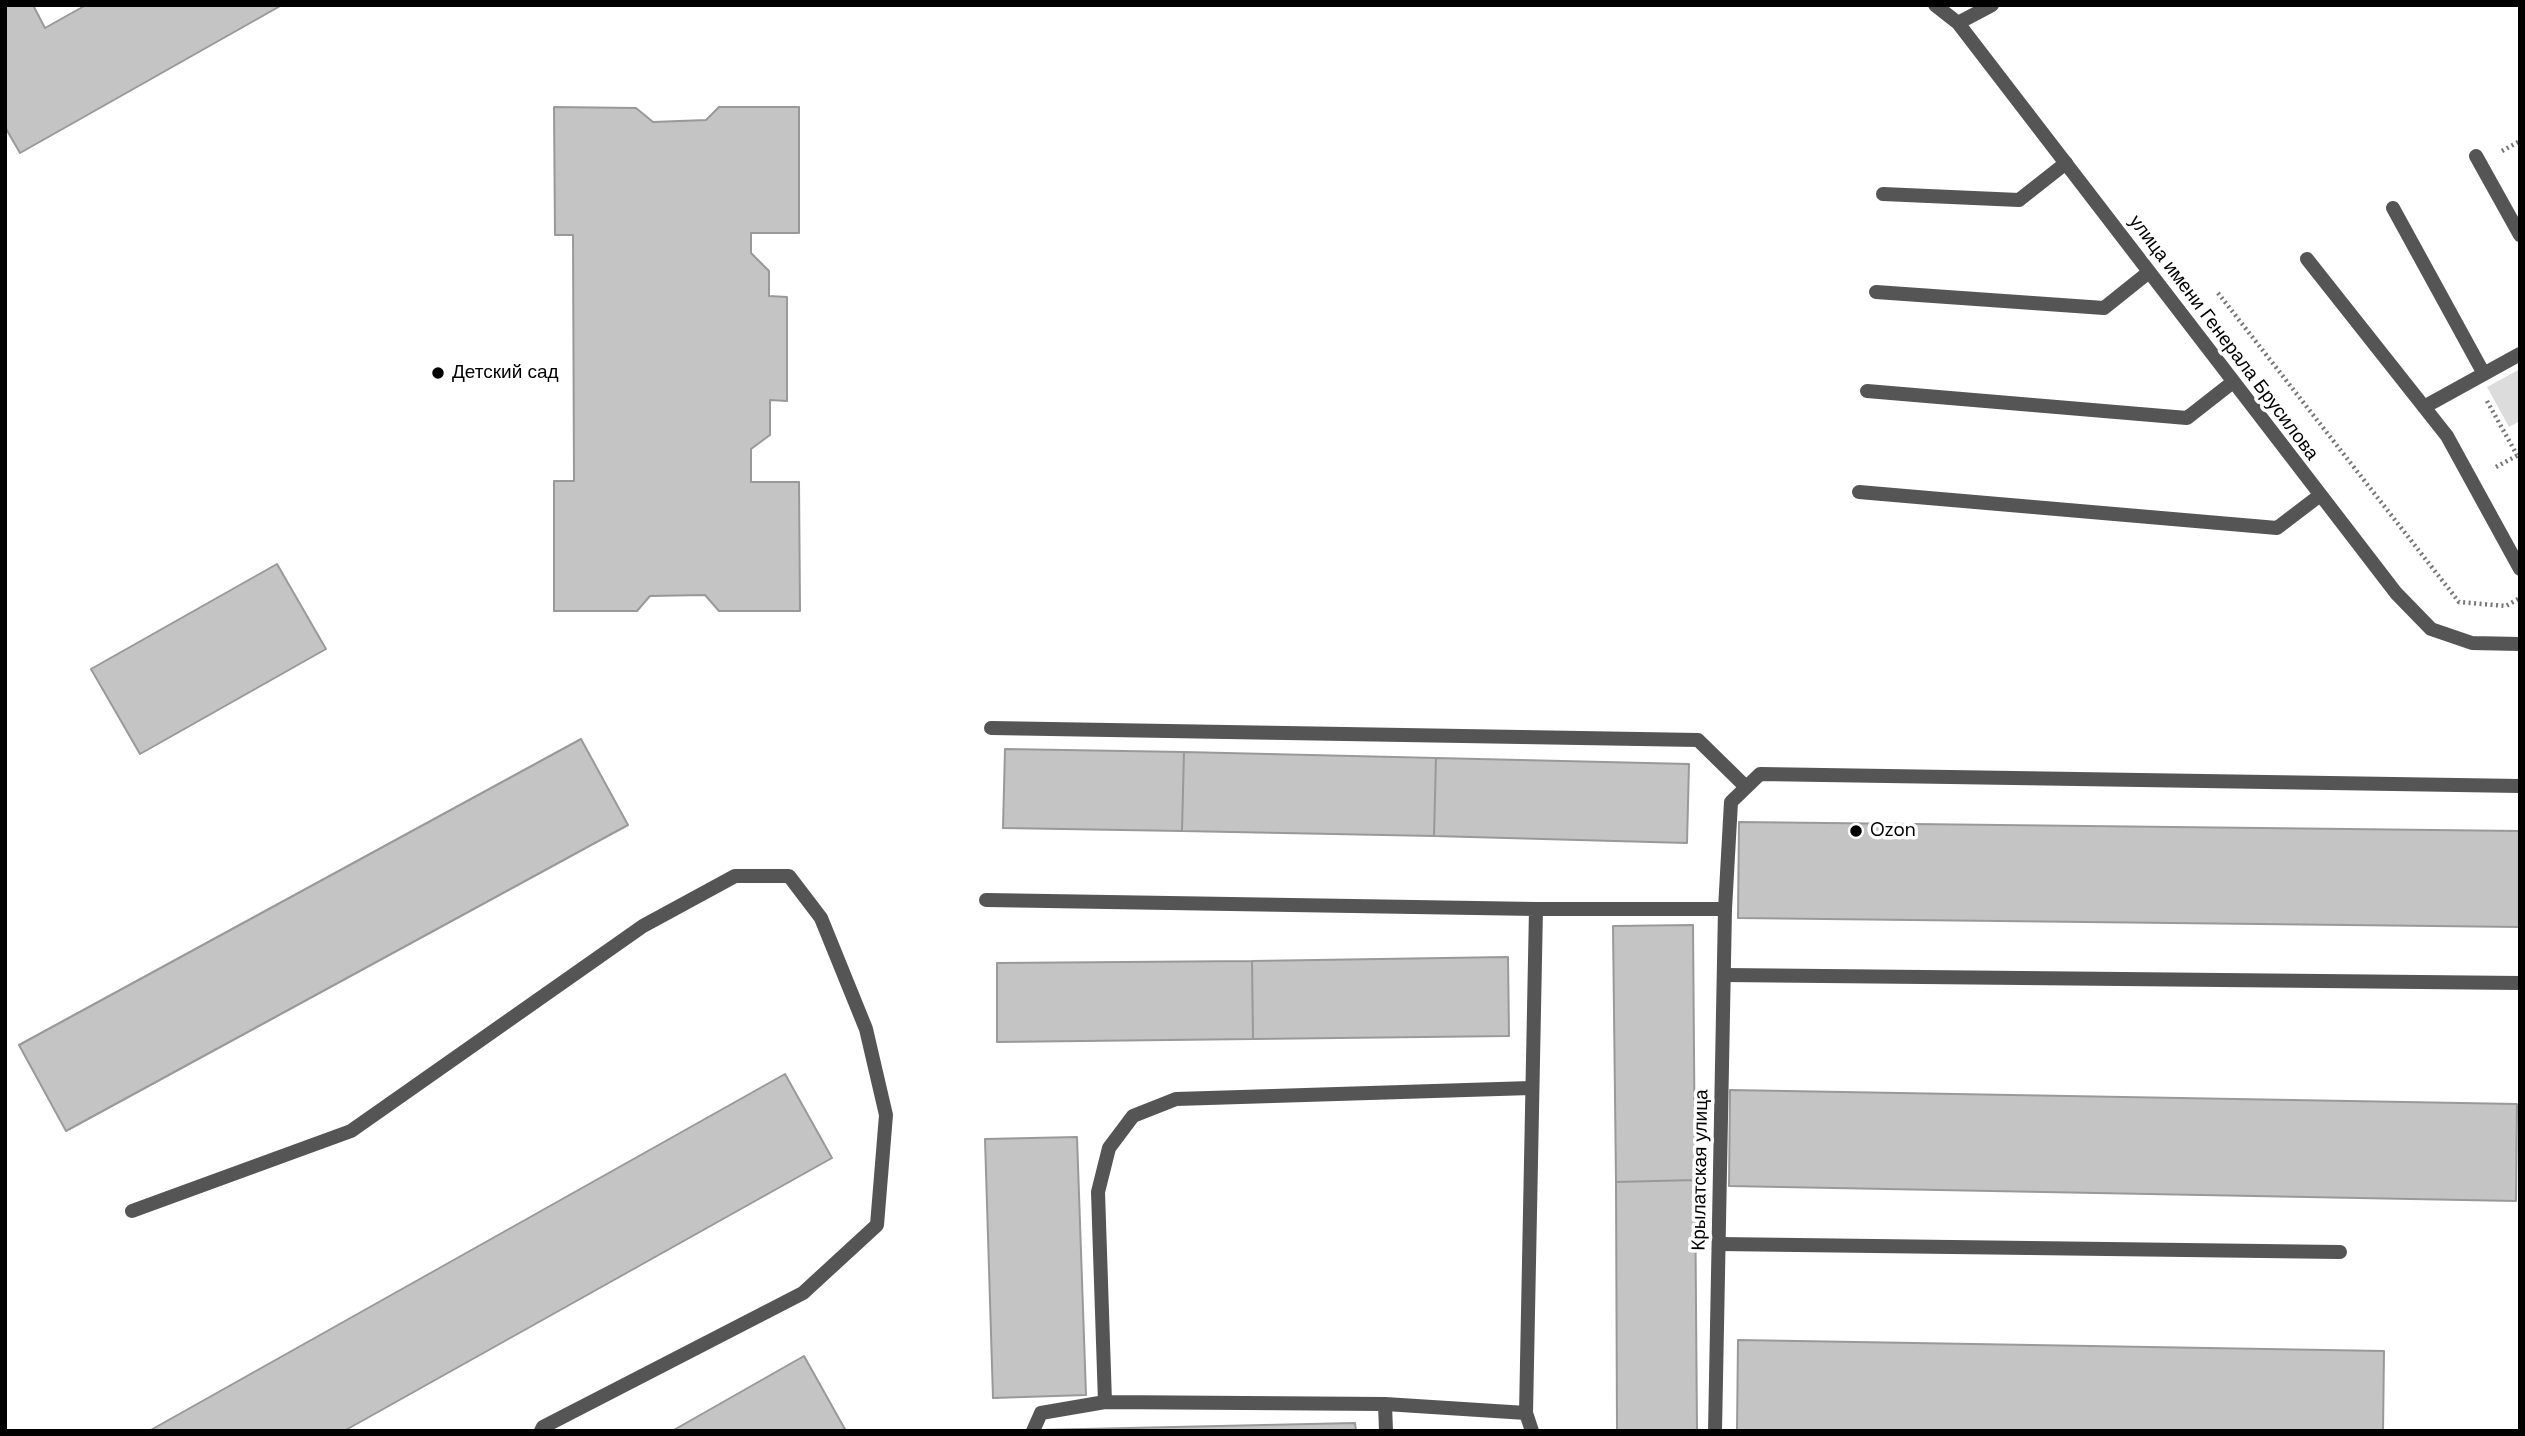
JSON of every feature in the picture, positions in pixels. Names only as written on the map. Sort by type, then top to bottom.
[{"type":"street","name":"улица имени Генерала Брусилова","points":[[1935,5],[1958,23],[2396,593],[2431,629],[2472,643],[2520,644]]},
{"type":"street","points":[[1958,23],[1993,5]]},
{"type":"street","points":[[2476,156],[2520,235]]},
{"type":"street","points":[[1883,194],[2019,200],[2066,163]]},
{"type":"street","points":[[2393,208],[2479,376]]},
{"type":"street","points":[[2307,259],[2447,436],[2520,569]]},
{"type":"street","points":[[1876,292],[2104,308],[2149,272]]},
{"type":"street","points":[[2424,407],[2520,354]]},
{"type":"street","points":[[1867,391],[2187,418],[2233,382]]},
{"type":"street","points":[[1859,492],[2277,528],[2319,496]]},
{"type":"street","points":[[991,728],[1698,740],[1746,787],[1760,774],[2520,786]]},
{"type":"street","name":"Крылатская улица","points":[[1715,1431],[1725,909],[1731,802],[1746,787]]},
{"type":"street","points":[[132,1211],[351,1130],[643,926],[735,876],[789,876],[821,918],[866,1029],[886,1115],[877,1225],[803,1293],[543,1427],[541,1431]]},
{"type":"street","points":[[986,900],[1536,909],[1725,909]]},
{"type":"street","points":[[1532,1431],[1526,1413],[1536,909]]},
{"type":"street","points":[[1724,975],[2520,983]]},
{"type":"street","points":[[1105,1402],[1098,1192],[1109,1148],[1133,1116],[1176,1099],[1531,1088]]},
{"type":"street","points":[[1719,1244],[2340,1252]]},
{"type":"street","points":[[1033,1431],[1041,1413],[1105,1402],[1385,1404],[1526,1413]]},
{"type":"street","points":[[1385,1404],[1386,1431]]},
{"type":"path","points":[[2218,293],[2459,602],[2506,606],[2520,598]]},
{"type":"path","points":[[2479,376],[2517,456]]},
{"type":"shaded area","points":[[2520,369],[2520,421],[2509,427],[2487,387]]},
{"type":"building","points":[[33,5],[45,28],[86,5],[282,5],[20,153],[5,127],[5,6]]},
{"type":"building","points":[[554,107],[636,108],[653,122],[706,120],[719,107],[799,107],[799,233],[751,233],[751,253],[769,271],[769,296],[787,297],[787,401],[770,400],[770,435],[751,449],[751,482],[799,482],[800,611],[719,611],[705,595],[650,596],[637,611],[554,611],[554,481],[574,481],[573,235],[555,235]]},
{"type":"building","points":[[277,564],[326,649],[140,754],[91,669]]},
{"type":"building","points":[[581,739],[628,825],[66,1131],[19,1045]]},
{"type":"building","points":[[1005,749],[1184,752],[1182,831],[1003,828]]},
{"type":"building","points":[[1184,752],[1436,758],[1434,836],[1182,831]]},
{"type":"building","points":[[1436,758],[1689,764],[1687,843],[1434,836]]},
{"type":"building","points":[[1739,822],[2520,831],[2520,927],[1738,918]]},
{"type":"building","points":[[1693,925],[1695,1180],[1616,1182],[1613,926]]},
{"type":"building","points":[[1508,957],[1509,1036],[1253,1039],[1252,961]]},
{"type":"building","points":[[1252,961],[1253,1039],[997,1042],[997,963]]},
{"type":"building","points":[[785,1074],[832,1158],[344,1431],[149,1431]]},
{"type":"building","points":[[1730,1090],[2517,1104],[2516,1201],[1729,1186]]},
{"type":"building","points":[[1077,1137],[1086,1395],[993,1398],[985,1139]]},
{"type":"building","points":[[1695,1180],[1697,1431],[1617,1431],[1616,1182]]},
{"type":"building","points":[[1738,1340],[2384,1351],[2383,1431],[1737,1431]]},
{"type":"building","points":[[804,1356],[846,1431],[672,1431]]},
{"type":"building","points":[[1355,1423],[1356,1431],[1039,1430]]},
{"type":"place","name":"Детский сад","points":[[438,373]]},
{"type":"place","name":"Ozon","points":[[1856,831]]}]
